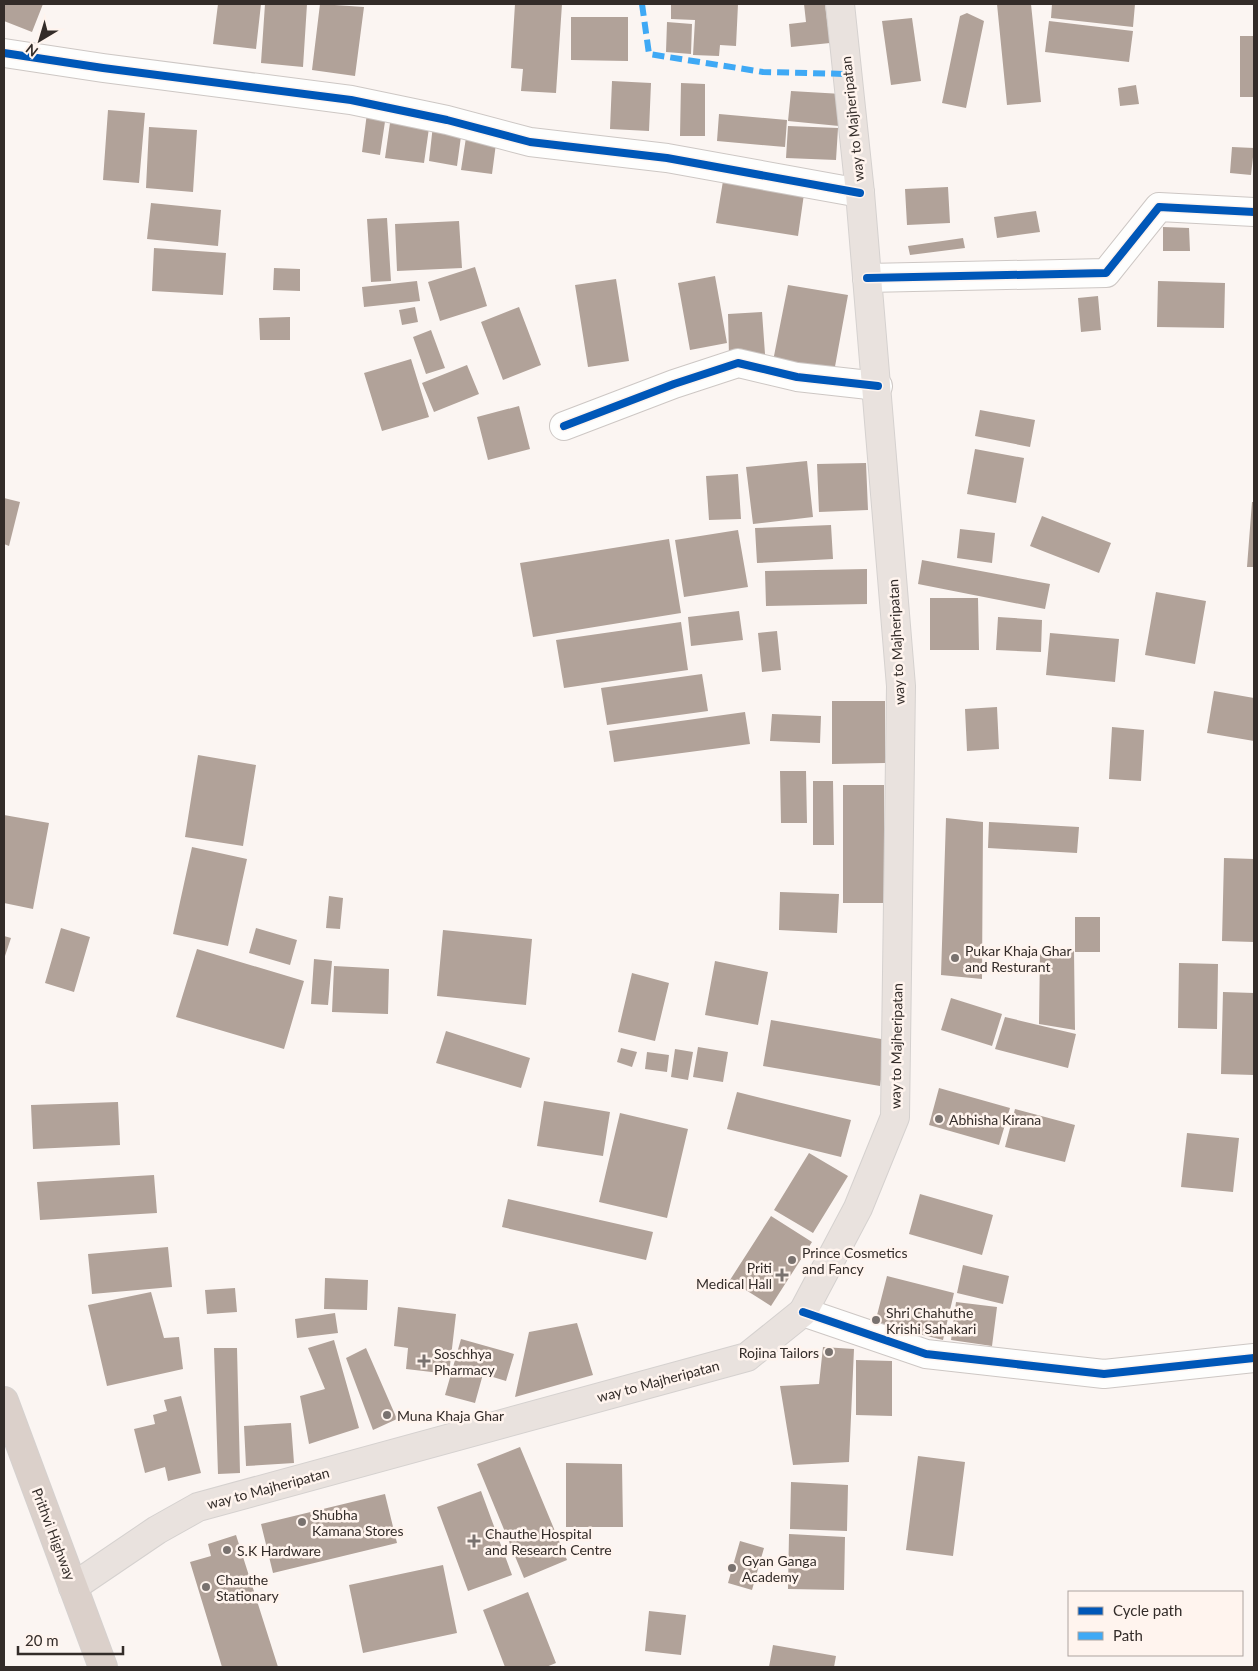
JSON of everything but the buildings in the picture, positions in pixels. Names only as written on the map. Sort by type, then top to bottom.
[{"type":"highway","name":"Prithvi Highway","points":[[4,1402],[103,1667]]},
{"type":"main road","name":"way to Majheripatan","points":[[73,1587],[157,1530],[198,1508],[747,1357],[803,1312],[858,1208],[895,1117],[901,686],[878,386],[840,4]]},
{"type":"street","points":[[4,53],[103,68],[351,100],[447,120],[530,142],[667,158],[860,193]]},
{"type":"street","points":[[866,278],[1106,273],[1160,207],[1254,212]]},
{"type":"street","points":[[564,426],[674,384],[738,363],[797,377],[878,386]]},
{"type":"street","points":[[803,1312],[926,1354],[1104,1374],[1254,1358]]},
{"type":"marked path","points":[[642,4],[649,54],[763,72],[847,74]]},
{"type":"cycle path","points":[[4,53],[103,68],[351,100],[447,120],[530,142],[667,158],[860,193]]},
{"type":"cycle path","points":[[867,278],[1106,273],[1159,207],[1254,212]]},
{"type":"cycle path","points":[[564,426],[674,384],[738,363],[797,377],[878,386]]},
{"type":"cycle path","points":[[803,1312],[926,1354],[1104,1374],[1254,1358]]},
{"type":"place","name":"Pukar Khaja Ghar and Resturant","points":[[955,958]]},
{"type":"place","name":"Abhisha Kirana","points":[[939,1119]]},
{"type":"place","name":"Prince Cosmetics and Fancy","points":[[792,1260]]},
{"type":"place","name":"Priti Medical Hall","points":[[782,1275]]},
{"type":"place","name":"Shri Chahuthe Krishi Sahakari","points":[[876,1320]]},
{"type":"place","name":"Rojina Tailors","points":[[829,1352]]},
{"type":"place","name":"Soschhya Pharmacy","points":[[424,1361]]},
{"type":"place","name":"Muna Khaja Ghar","points":[[387,1415]]},
{"type":"place","name":"Shubha Kamana Stores","points":[[302,1522]]},
{"type":"place","name":"Chauthe Hospital and Research Centre","points":[[474,1541]]},
{"type":"place","name":"S.K Hardware","points":[[227,1550]]},
{"type":"place","name":"Gyan Ganga Academy","points":[[732,1568]]},
{"type":"place","name":"Chauthe Stationary","points":[[206,1587]]}]
